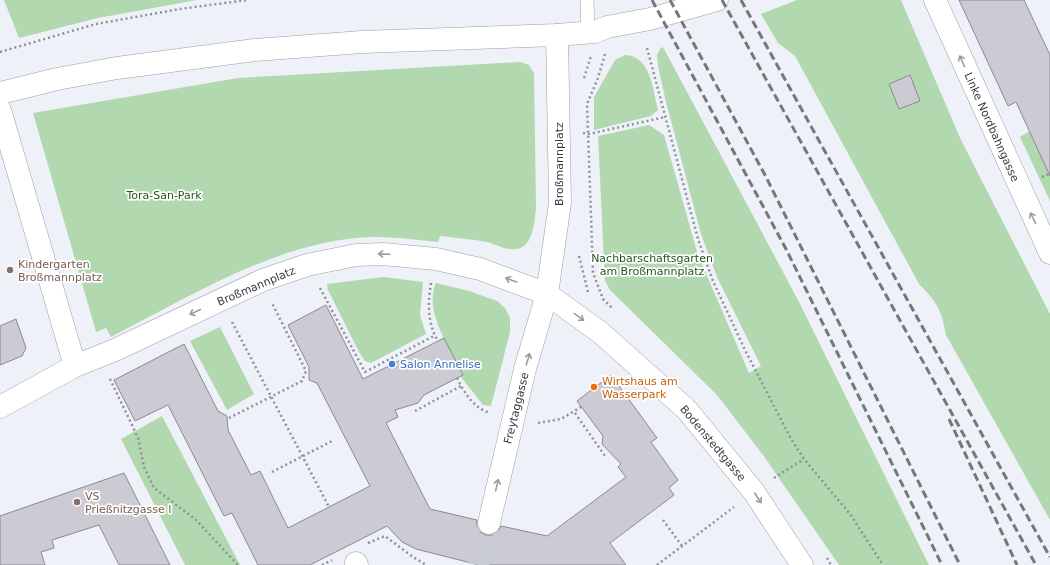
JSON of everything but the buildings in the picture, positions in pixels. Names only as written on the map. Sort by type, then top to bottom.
[{"type":"street","points":[[0,93],[57,79],[117,68],[255,50],[362,42],[548,35],[598,30],[650,20],[718,0]]},
{"type":"street","name":"Linke Nordbahngasse","points":[[935,0],[1050,253]]},
{"type":"street","name":"Broßmannplatz","points":[[0,407],[75,366],[102,355],[263,280],[308,264],[331,259],[376,254],[436,259],[480,269],[547,294],[560,203],[548,35]]},
{"type":"street","points":[[0,110],[75,366]]},
{"type":"street","name":"Bodenstedtgasse","points":[[547,294],[601,333],[687,410],[754,492],[802,565]]},
{"type":"street","name":"Freytaggasse","points":[[488,523],[523,376],[547,294]]},
{"type":"lane","points":[[587,0],[598,30]]},
{"type":"path","points":[[0,52],[96,24],[180,9],[248,0]]},
{"type":"path","points":[[598,30],[605,54],[598,78],[587,104],[593,273],[603,299]]},
{"type":"path","points":[[647,48],[698,239],[713,280],[745,350],[791,439],[804,459],[850,514],[883,565]]},
{"type":"path","points":[[583,81],[592,54]]},
{"type":"path","points":[[588,134],[665,117]]},
{"type":"path","points":[[578,255],[587,290],[592,296]]},
{"type":"path","points":[[436,259],[428,307],[434,336],[438,341]]},
{"type":"path","points":[[308,264],[329,309],[365,372],[434,336]]},
{"type":"path","points":[[229,418],[302,381],[306,371],[269,297]]},
{"type":"path","points":[[221,300],[329,507]]},
{"type":"path","points":[[285,330],[290,328]]},
{"type":"path","points":[[102,355],[109,377],[138,438],[144,467],[154,488],[195,519],[238,565]]},
{"type":"path","points":[[414,411],[461,386]]},
{"type":"path","points":[[575,413],[605,456]]},
{"type":"path","points":[[272,472],[332,441]]},
{"type":"path","points":[[657,565],[754,492],[804,459]]},
{"type":"path","points":[[769,473],[774,478]]},
{"type":"path","points":[[663,520],[682,546]]},
{"type":"path","points":[[366,543],[384,536],[426,565]]},
{"type":"green space","points":[[4,0],[197,0],[98,18],[19,38]]},
{"type":"green space","points":[[797,0],[901,0],[961,140],[1050,314],[1050,520],[946,335],[943,319],[938,307],[919,284],[795,56],[778,43],[761,14]]},
{"type":"green space","name":"Nachbarschaftsgarten am Broßmannplatz","points":[[663,47],[799,302],[929,565],[839,565],[763,455],[717,395],[610,290],[605,281],[598,136],[649,125],[664,135],[698,255],[749,373],[761,366],[717,277],[701,234],[658,66],[657,55]]},
{"type":"green space","points":[[625,55],[634,57],[646,68],[652,84],[658,110],[651,116],[594,130],[594,97],[615,60]]},
{"type":"green space","name":"Tora-San-Park","points":[[520,62],[529,65],[534,73],[536,209],[531,236],[524,246],[518,249],[508,249],[487,242],[440,236],[438,242],[376,237],[355,238],[323,243],[291,252],[229,276],[111,337],[106,328],[96,332],[33,113],[238,78]]},
{"type":"green space","points":[[1030,131],[1050,176],[1050,201],[1020,137]]},
{"type":"green space","points":[[384,277],[423,282],[420,315],[426,334],[371,363],[365,361],[359,352],[328,290],[327,284]]},
{"type":"green space","points":[[436,283],[469,291],[497,301],[505,308],[510,318],[510,332],[491,406],[483,405],[460,376],[463,374],[440,330],[436,318],[433,306],[433,294]]},
{"type":"green space","points":[[220,327],[254,394],[227,410],[190,341]]},
{"type":"green space","points":[[162,416],[240,565],[185,565],[121,439]]},
{"type":"tunnel","points":[[478,565],[489,523]]},
{"type":"railway","points":[[652,0],[786,249],[942,565]]},
{"type":"railway","points":[[670,0],[765,175],[960,565]]},
{"type":"railway","points":[[722,0],[1036,565]]},
{"type":"railway","points":[[741,0],[1050,557]]},
{"type":"railway","points":[[949,419],[1017,565]]},
{"type":"place","name":"Kindergarten Broßmannplatz","points":[[10,270]]},
{"type":"place","name":"Salon Annelise","points":[[392,364]]},
{"type":"place","name":"Wirtshaus am Wasserpark","points":[[594,387]]},
{"type":"place","name":"VS Prießnitzgasse I","points":[[77,502]]}]
